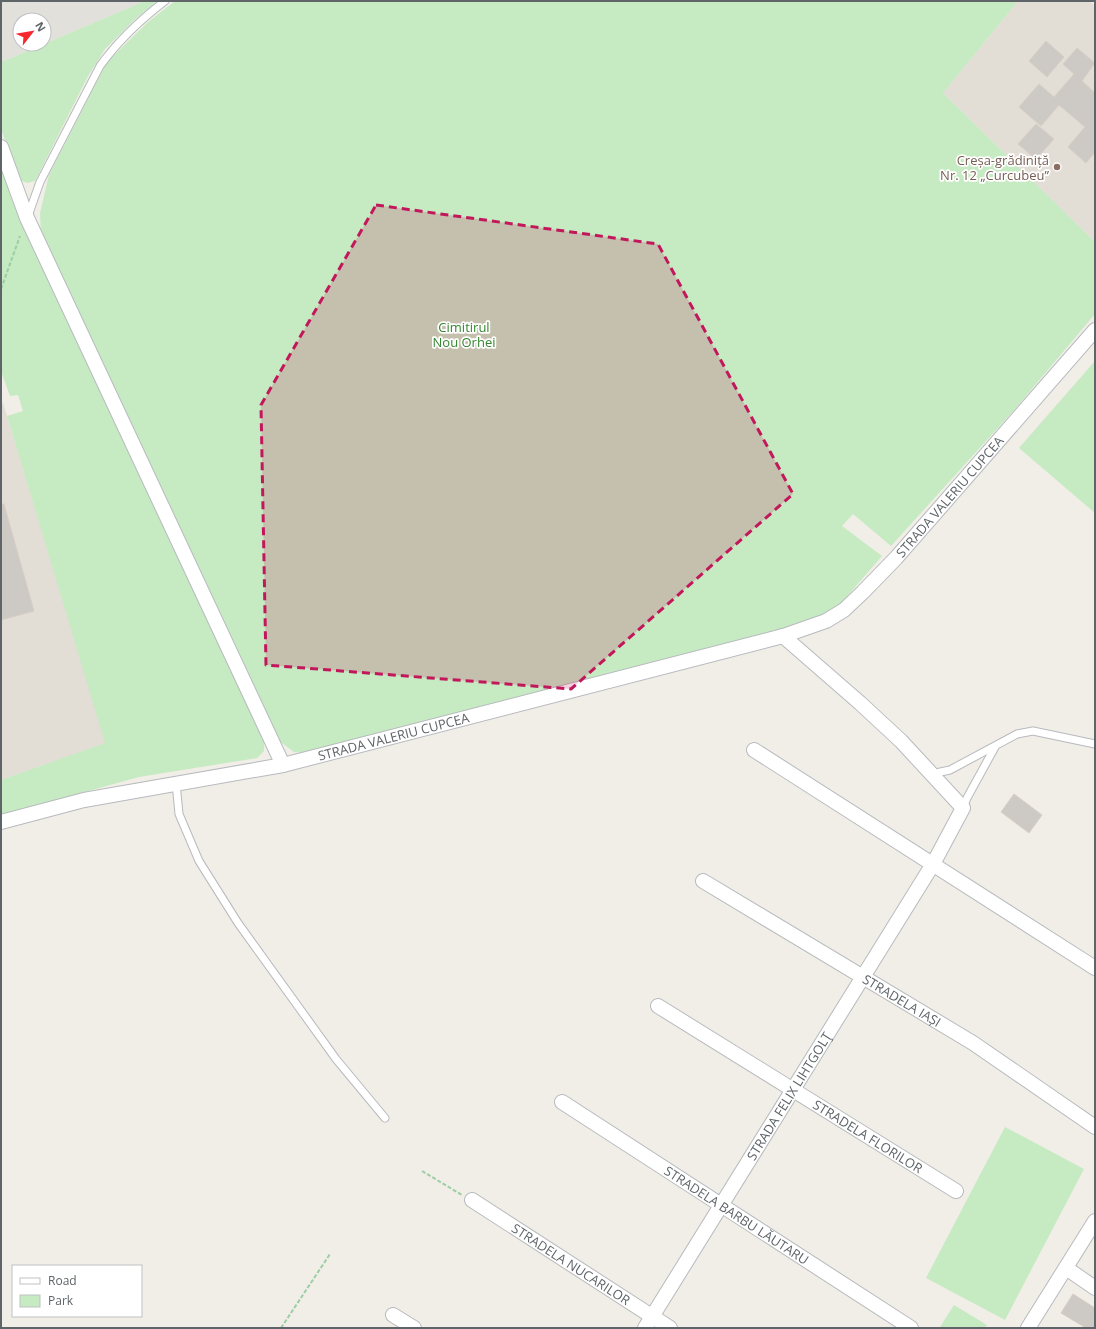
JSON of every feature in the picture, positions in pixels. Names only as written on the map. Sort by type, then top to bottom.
[{"type":"street","points":[[1,147],[27,218],[283,765]]},
{"type":"street","name":"STRADA VALERIU CUPCEA","points":[[1,822],[84,800],[283,765],[783,636],[826,621],[844,610],[906,546],[1095,330]]},
{"type":"street","points":[[783,636],[866,708],[900,741],[963,808]]},
{"type":"street","points":[[754,750],[1095,968]]},
{"type":"street","name":"STRADA FELIX LIHTGOLŢ","points":[[649,1323],[933,864],[963,808]]},
{"type":"street","name":"STRADELA IAȘI","points":[[703,881],[973,1043],[1095,1127]]},
{"type":"street","name":"STRADELA FLORILOR","points":[[658,1006],[956,1191]]},
{"type":"street","name":"STRADELA BARBU LĂUTARU","points":[[562,1102],[912,1328]]},
{"type":"street","name":"STRADELA NUCARILOR","points":[[472,1200],[649,1323],[670,1328]]},
{"type":"street","points":[[1028,1328],[1095,1221]]},
{"type":"street","points":[[1066,1268],[1095,1288]]},
{"type":"street","points":[[393,1315],[414,1328]]},
{"type":"lane","points":[[27,218],[40,182],[100,66],[113,48],[146,15],[165,1]]},
{"type":"lane","points":[[931,774],[950,770],[1017,734],[1033,731],[1095,744]]},
{"type":"lane","points":[[963,808],[995,747]]},
{"type":"lane","points":[[176,783],[179,814],[199,861],[234,917],[336,1059],[385,1118]]},
{"type":"path","points":[[1,289],[27,218]]},
{"type":"path","points":[[422,1171],[472,1200]]},
{"type":"path","points":[[281,1328],[330,1254]]},
{"type":"highlighted area","points":[[376,205],[658,244],[793,494],[571,689],[266,665],[261,405]]},
{"type":"shaded area","points":[[1,1],[145,1],[52,41],[52,12],[12,12],[12,52],[25,52],[4,61],[1,60]]},
{"type":"shaded area","name":"Creșa-grădiniță Nr. 12 „Curcubeu”","points":[[1018,1],[1089,1],[1095,6],[1095,242],[943,93]]},
{"type":"shaded area","points":[[3,403],[106,743],[1,780],[1,404]]},
{"type":"green space","points":[[145,1],[157,1],[133,21],[105,49],[88,76],[35,181],[27,183],[20,180],[1,129],[1,60],[4,61],[25,52],[52,52],[52,41]]},
{"type":"green space","name":"Cimitirul Nou Orhei","points":[[175,1],[1018,1],[943,93],[1095,242],[1095,314],[1015,409],[891,546],[853,514],[842,526],[882,556],[835,610],[813,620],[694,654],[307,753],[294,752],[278,740],[41,235],[40,213],[49,175],[107,62],[148,22]]},
{"type":"green space","points":[[1,164],[26,228],[170,541],[264,737],[264,751],[257,758],[139,777],[1,815],[1,780],[105,743],[7,416],[23,411],[18,395],[10,396],[1,371]]},
{"type":"green space","points":[[1095,361],[1095,513],[1019,448]]},
{"type":"green space","points":[[1005,1127],[1084,1169],[1005,1320],[926,1278]]},
{"type":"green space","points":[[954,1305],[987,1325],[985,1328],[940,1327]]},
{"type":"building","points":[[1046,41],[1064,57],[1047,77],[1029,61]]},
{"type":"building","points":[[1077,48],[1095,63],[1082,81],[1095,93],[1095,152],[1086,163],[1068,147],[1085,127],[1059,105],[1041,126],[1019,107],[1039,84],[1054,97],[1074,74],[1063,64]]},
{"type":"building","points":[[1036,124],[1054,139],[1036,159],[1018,144]]},
{"type":"building","points":[[1,504],[4,504],[34,611],[1,620]]},
{"type":"building","points":[[1014,794],[1042,815],[1029,833],[1001,812]]},
{"type":"building","points":[[1073,1294],[1095,1308],[1095,1328],[1086,1328],[1061,1313]]},
{"type":"place","name":"Creșa-grădiniță Nr. 12 „Curcubeu”","points":[[1057,167]]}]
